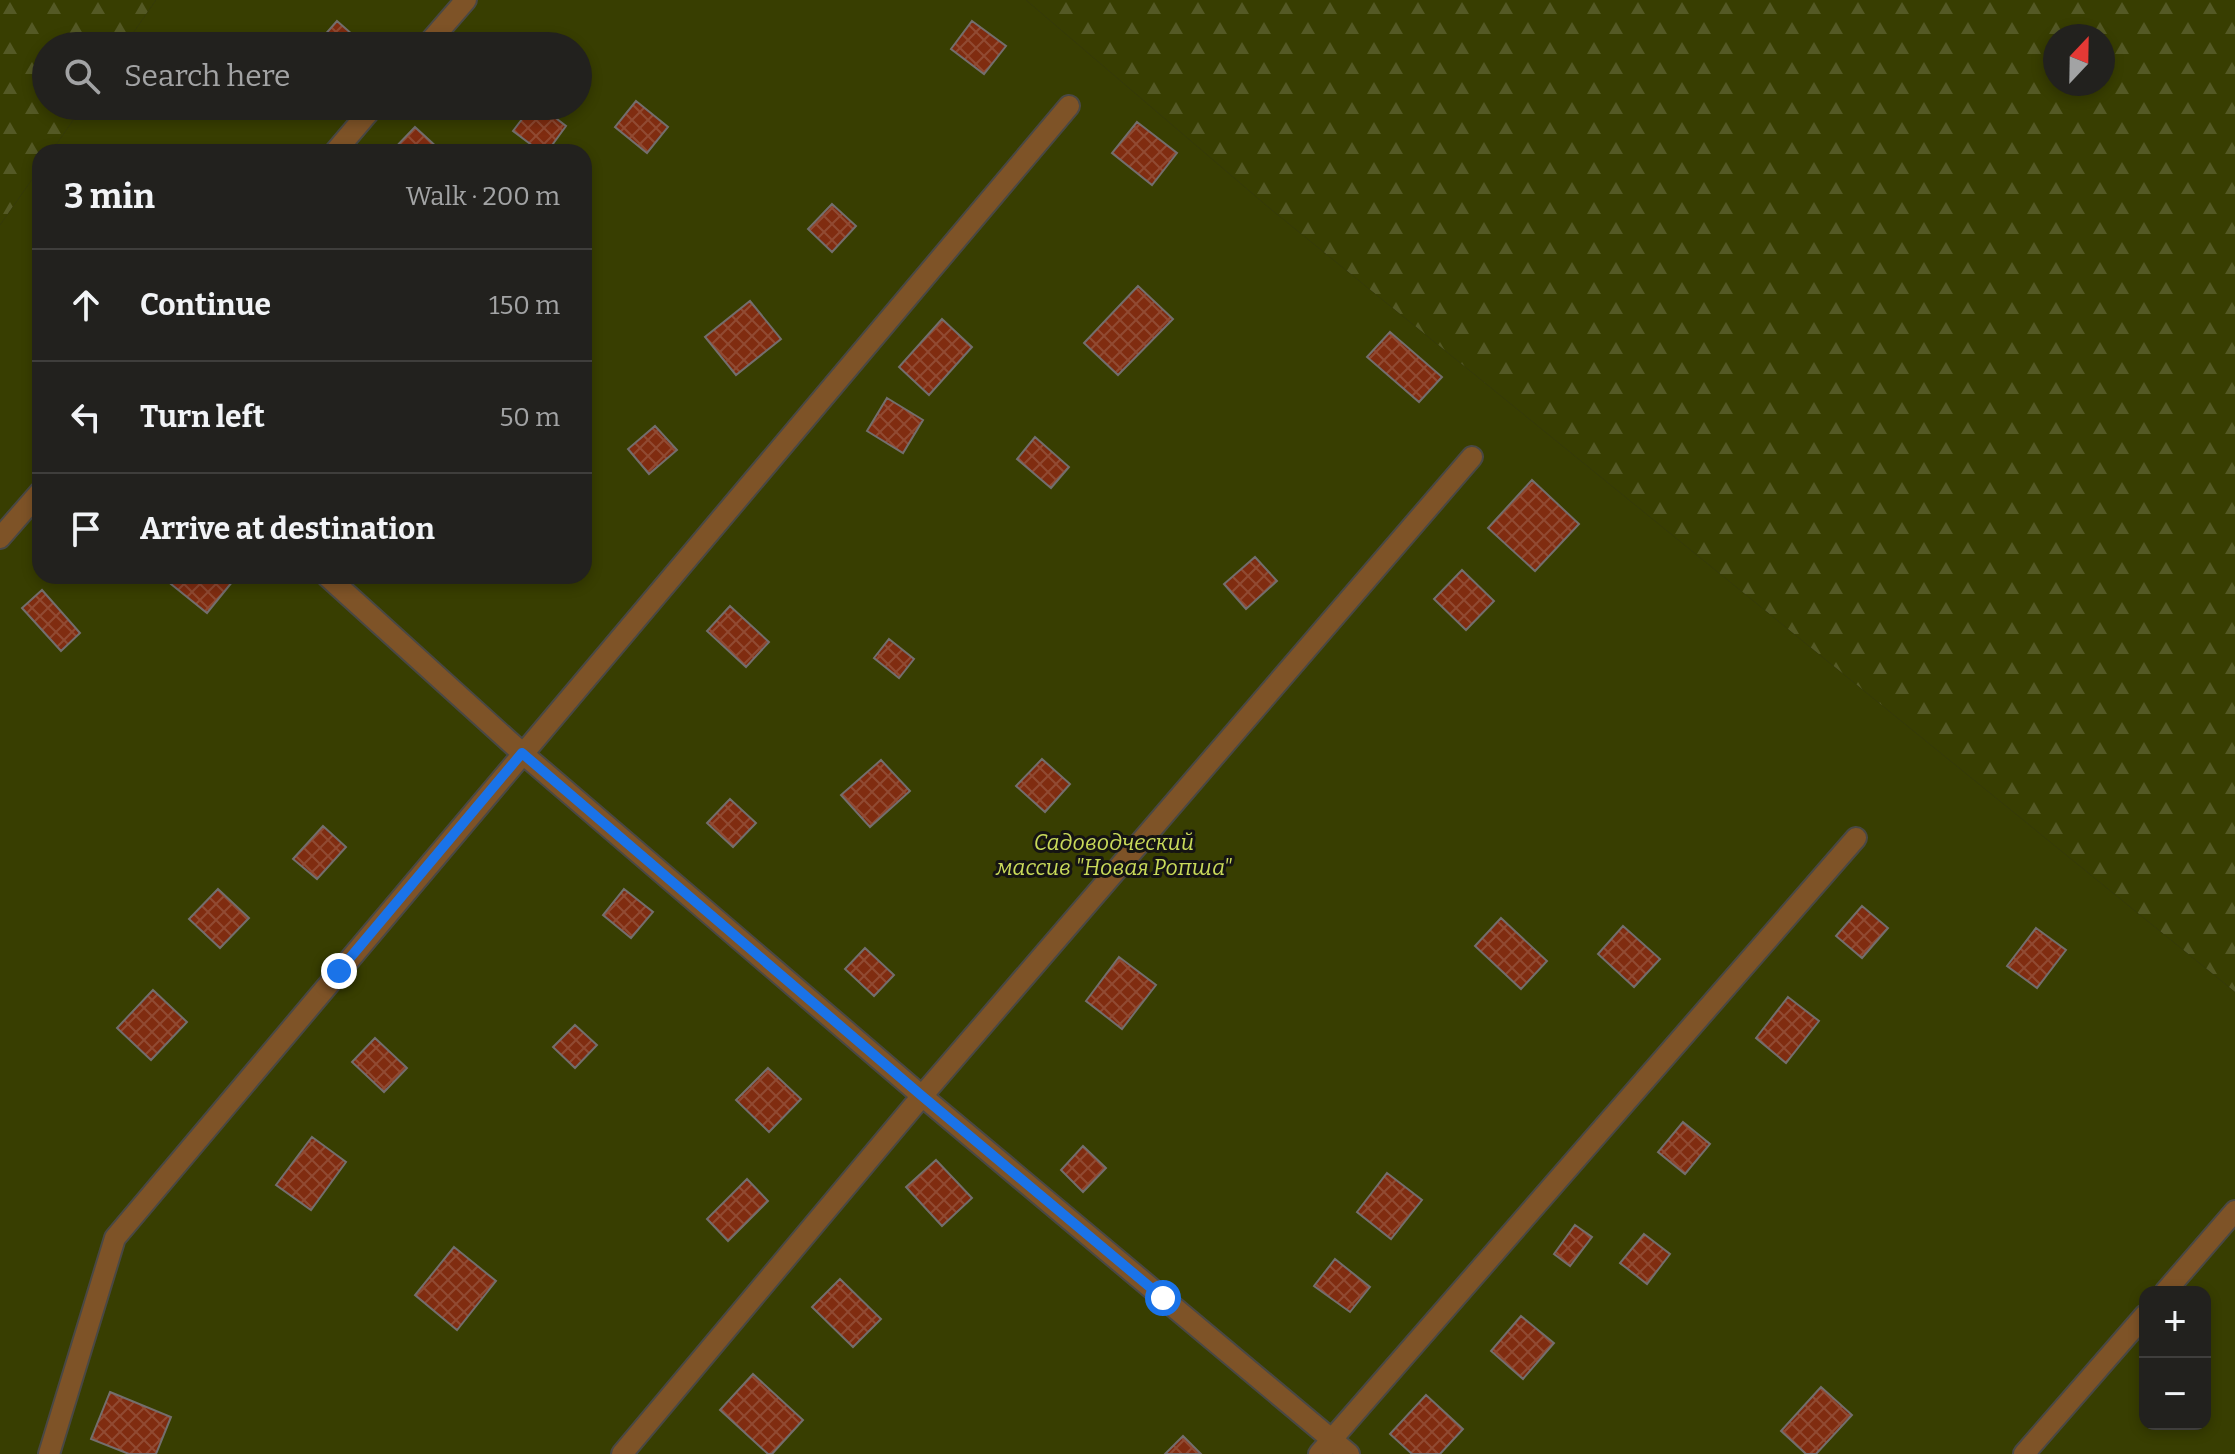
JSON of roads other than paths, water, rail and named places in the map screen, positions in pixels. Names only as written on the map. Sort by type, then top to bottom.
[{"type":"street","points":[[438,32],[466,0]]},
{"type":"street","points":[[49,1454],[115,1238],[1069,106]]},
{"type":"street","points":[[342,144],[362,120]]},
{"type":"street","points":[[622,1454],[922,1096],[1472,457]]},
{"type":"street","points":[[0,538],[32,501]]},
{"type":"street","points":[[336,584],[522,753],[1326,1447],[1349,1454]]},
{"type":"street","points":[[1326,1447],[1856,838]]},
{"type":"street","points":[[2170,1286],[2235,1211]]},
{"type":"street","points":[[2024,1454],[2139,1322]]},
{"type":"park label","name":"Садоводческий массив \"Новая Ропша\"","points":[[1114,854]]}]
